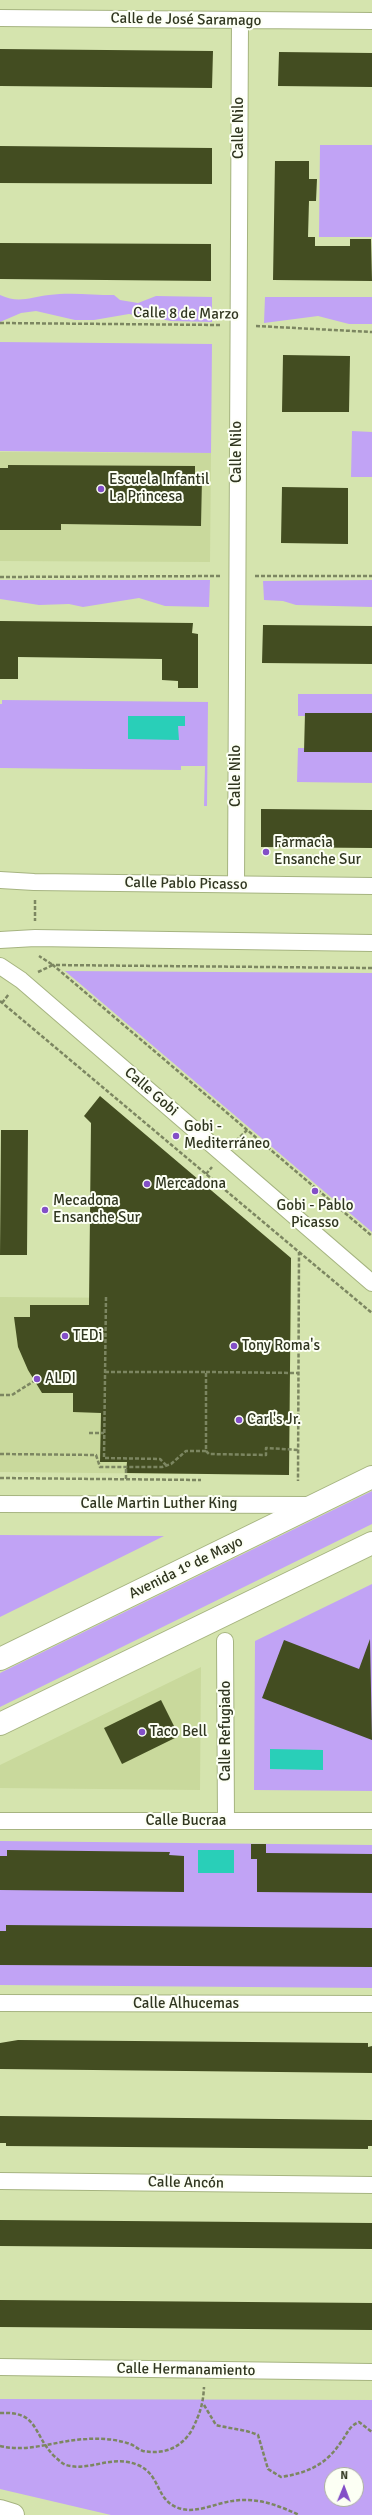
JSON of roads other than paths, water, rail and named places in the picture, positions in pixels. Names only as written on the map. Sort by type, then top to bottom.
[{"type":"street","name":"Calle de José Saramago","points":[[0,18],[372,21]]},
{"type":"street","name":"Calle Nilo","points":[[236,884],[240,20]]},
{"type":"street","name":"Calle Pablo Picasso","points":[[0,880],[34,882],[372,886]]},
{"type":"street","points":[[0,940],[36,938],[372,943]]},
{"type":"street","name":"Calle Gobi","points":[[0,966],[27,985],[372,1283]]},
{"type":"street","name":"Avenida 1º de Mayo","points":[[0,1659],[318,1505],[372,1477]]},
{"type":"street","name":"Calle Martin Luther King","points":[[0,1504],[318,1505]]},
{"type":"street","points":[[0,1724],[372,1543]]},
{"type":"street","name":"Calle Refugiado","points":[[225,1641],[226,1821]]},
{"type":"street","name":"Calle Bucraa","points":[[0,1822],[372,1821]]},
{"type":"street","name":"Calle Alhucemas","points":[[0,2003],[372,2004]]},
{"type":"street","name":"Calle Ancón","points":[[0,2181],[372,2185]]},
{"type":"street","name":"Calle Hermanamiento","points":[[0,2368],[372,2372]]},
{"type":"street","points":[[0,2511],[13,2515]]},
{"type":"water","points":[[128,716],[185,716],[185,726],[178,726],[179,740],[128,739]]},
{"type":"water","points":[[270,1749],[323,1750],[323,1770],[270,1769]]},
{"type":"water","points":[[198,1850],[234,1850],[234,1873],[198,1873]]},
{"type":"place","name":"Escuela Infantil La Princesa","points":[[101,489]]},
{"type":"place","name":"Farmacia Ensanche Sur","points":[[266,852]]},
{"type":"place","name":"Gobi - Mediterráneo","points":[[176,1136]]},
{"type":"place","name":"Mercadona","points":[[147,1184]]},
{"type":"place","name":"Gobi - Pablo Picasso","points":[[315,1191]]},
{"type":"place","name":"Mecadona Ensanche Sur","points":[[45,1210]]},
{"type":"place","name":"TEDi","points":[[65,1336]]},
{"type":"place","name":"Tony Roma's","points":[[234,1346]]},
{"type":"place","name":"ALDI","points":[[37,1379]]},
{"type":"place","name":"Carl's Jr.","points":[[239,1420]]},
{"type":"place","name":"Taco Bell","points":[[142,1732]]}]
